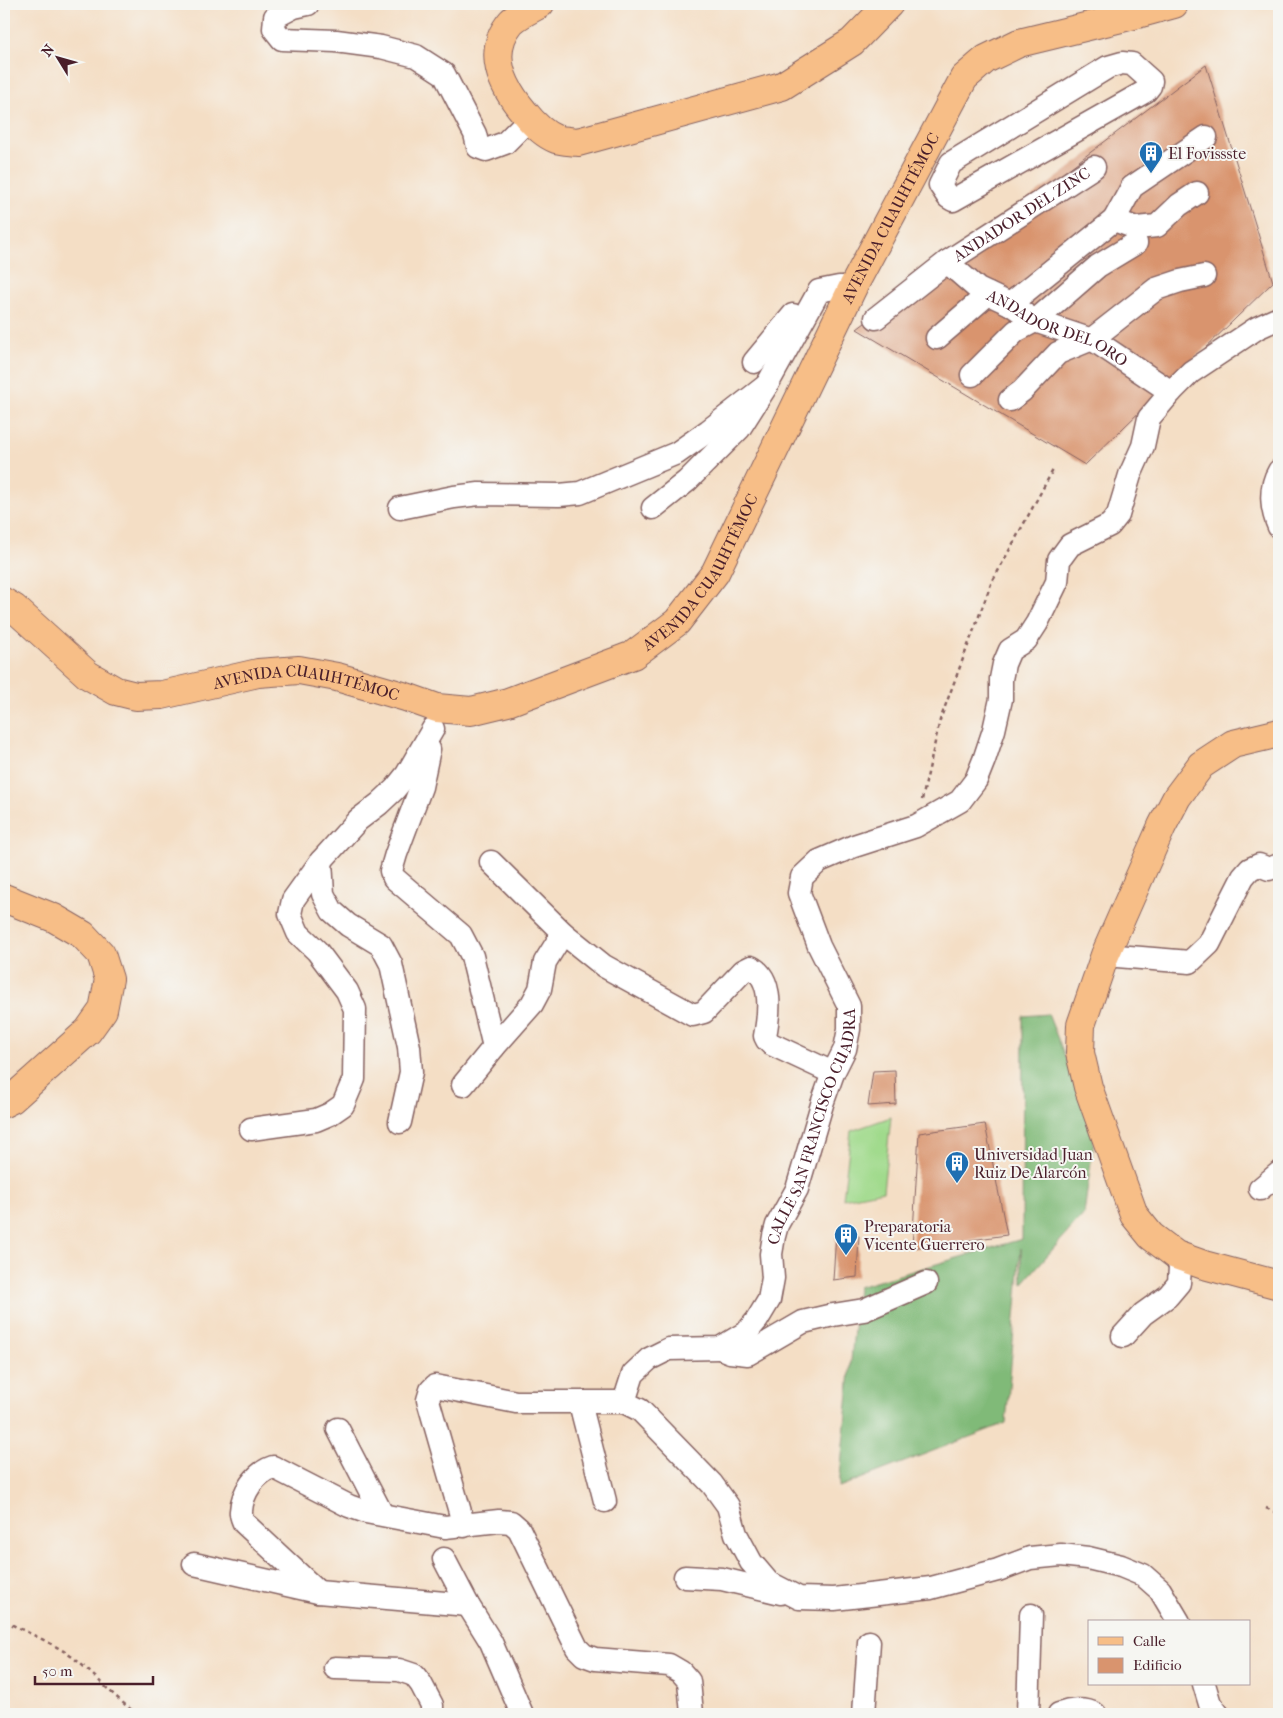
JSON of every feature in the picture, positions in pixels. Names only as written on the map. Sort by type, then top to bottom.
[{"type":"main road","points":[[540,4],[512,21],[504,33],[498,51],[501,76],[512,97],[546,133],[557,139],[578,142],[782,86],[852,42],[889,4]]},
{"type":"main road","name":"AVENIDA CUAUHTÉMOC","points":[[4,602],[14,608],[88,676],[116,691],[136,696],[162,695],[258,673],[298,670],[337,677],[406,697],[435,718],[508,702],[633,655],[677,622],[715,573],[853,287],[964,78],[986,59],[1019,42],[1174,4]]},
{"type":"main road","points":[[1279,733],[1233,744],[1201,765],[1177,797],[1162,826],[1105,955],[1081,1025],[1080,1053],[1088,1086],[1134,1215],[1151,1236],[1176,1255],[1204,1265],[1279,1285]]},
{"type":"main road","points":[[4,898],[54,918],[83,935],[100,954],[109,979],[103,1010],[88,1031],[12,1099],[4,1103]]},
{"type":"street","points":[[308,4],[294,7],[275,17],[274,29],[282,39],[336,41],[381,47],[416,56],[444,74],[475,134],[478,147],[486,150],[505,143],[530,118]]},
{"type":"street","points":[[1122,63],[1132,64],[1151,81],[1146,91],[953,200],[948,198],[940,185],[951,163],[1108,67],[1122,63]]},
{"type":"street","points":[[1010,304],[1114,220],[1132,188],[1206,137]]},
{"type":"street","name":"ANDADOR DEL ZINC","points":[[876,318],[947,262],[1094,167]]},
{"type":"street","points":[[908,185],[940,185]]},
{"type":"street","points":[[1114,220],[1136,228],[1158,226],[1179,205],[1197,193]]},
{"type":"street","points":[[972,375],[1016,331],[1035,322],[1098,266],[1136,244]]},
{"type":"street","name":"ANDADOR DEL ORO","points":[[947,262],[978,289],[1010,304],[1035,322],[1092,339],[1171,392]]},
{"type":"street","points":[[1010,400],[1022,391],[1058,353],[1092,339],[1156,289],[1204,276]]},
{"type":"street","points":[[754,362],[805,301],[819,291],[839,287],[853,287]]},
{"type":"street","points":[[653,508],[687,481],[739,429],[767,386],[819,291]]},
{"type":"street","points":[[937,338],[988,294]]},
{"type":"street","name":"CALLE SAN FRANCISCO CUADRA","points":[[624,1402],[633,1374],[649,1359],[668,1349],[720,1348],[747,1332],[758,1320],[769,1300],[772,1278],[771,1254],[774,1236],[777,1226],[797,1189],[833,1073],[845,1048],[849,1029],[848,1006],[819,946],[799,892],[802,877],[819,861],[854,846],[916,826],[960,801],[976,780],[994,730],[1001,699],[1001,679],[1004,664],[1010,650],[1026,640],[1037,623],[1057,582],[1059,560],[1070,545],[1110,525],[1118,515],[1130,475],[1143,446],[1149,418],[1191,372],[1257,328],[1279,318]]},
{"type":"street","points":[[400,508],[479,494],[559,495],[580,493],[677,453],[767,386]]},
{"type":"street","points":[[1279,471],[1272,490],[1274,516],[1279,527]]},
{"type":"street","points":[[251,1129],[316,1120],[330,1114],[343,1105],[354,1079],[354,1009],[347,991],[317,951],[298,933],[290,914],[292,900],[321,861],[358,820],[395,790],[407,774],[435,718]]},
{"type":"street","points":[[435,718],[420,787],[391,871],[394,878],[461,935],[472,956],[494,1047]]},
{"type":"street","points":[[321,861],[323,894],[332,911],[348,925],[381,945],[391,964],[409,1047],[411,1072],[400,1122]]},
{"type":"street","points":[[491,862],[563,933],[604,966],[693,1015],[704,1012],[743,971],[751,967],[758,971],[763,978],[770,1006],[765,1036],[767,1040],[771,1044],[833,1073]]},
{"type":"street","points":[[1105,955],[1190,962],[1209,944],[1229,908],[1243,877],[1250,869],[1259,865],[1276,870]]},
{"type":"street","points":[[463,1085],[532,1004],[540,989],[545,962],[563,933]]},
{"type":"street","points":[[1260,1189],[1279,1173]]},
{"type":"street","points":[[1123,1336],[1143,1314],[1168,1296],[1179,1283],[1180,1267],[1176,1255]]},
{"type":"street","points":[[720,1348],[730,1352],[748,1354],[803,1322],[864,1310],[926,1283]]},
{"type":"street","points":[[464,1526],[428,1400],[431,1390],[435,1386],[516,1402],[624,1402],[640,1410],[712,1484],[728,1506],[736,1534],[751,1562],[768,1582],[799,1598]]},
{"type":"street","points":[[580,1403],[605,1501]]},
{"type":"street","points":[[338,1428],[382,1514]]},
{"type":"street","points":[[318,1592],[244,1523],[240,1512],[247,1491],[254,1479],[263,1470],[272,1467],[349,1506],[366,1512],[445,1527],[499,1521],[511,1522],[518,1528],[577,1648],[584,1655],[595,1659],[669,1665],[681,1672],[689,1681],[692,1714]]},
{"type":"street","points":[[685,1577],[722,1579],[799,1598],[834,1599],[931,1588],[998,1570],[1030,1558],[1061,1555],[1088,1558],[1121,1566],[1143,1575],[1160,1590],[1178,1620]]},
{"type":"street","points":[[444,1558],[468,1605],[492,1642],[522,1714]]},
{"type":"street","points":[[194,1564],[318,1592],[468,1605]]},
{"type":"street","points":[[1028,1714],[1031,1615]]},
{"type":"street","points":[[864,1714],[868,1642]]},
{"type":"street","points":[[335,1668],[399,1670],[414,1676],[421,1684],[432,1705],[432,1714]]},
{"type":"street","points":[[1059,1714],[1070,1710],[1094,1713]]},
{"type":"path","points":[[916,826],[940,720],[991,584],[1054,470]]},
{"type":"path","points":[[1266,1508],[1279,1514]]},
{"type":"path","points":[[5,1621],[65,1652],[137,1714]]},
{"type":"green space","points":[[1048,1014],[1095,1132],[1084,1214],[1022,1284],[1021,1248],[1006,1423],[839,1487],[858,1287],[1022,1239],[1023,1016]]},
{"type":"green space","points":[[891,1117],[883,1191],[843,1199],[851,1131]]},
{"type":"building","name":"El Fovissste","points":[[1206,65],[1273,282],[1085,465],[857,329]]},
{"type":"building","points":[[895,1070],[896,1104],[868,1106],[873,1071]]},
{"type":"building","name":"Universidad Juan Ruiz De Alarcón","points":[[985,1124],[1007,1235],[912,1248],[919,1133]]},
{"type":"building","name":"Preparatoria Vicente Guerrero","points":[[836,1234],[859,1236],[857,1277],[833,1280]]},
{"type":"place","name":"El Fovissste","points":[[1151,174]]},
{"type":"place","name":"Universidad Juan Ruiz De Alarcón","points":[[957,1184]]},
{"type":"place","name":"Preparatoria Vicente Guerrero","points":[[846,1256]]}]
